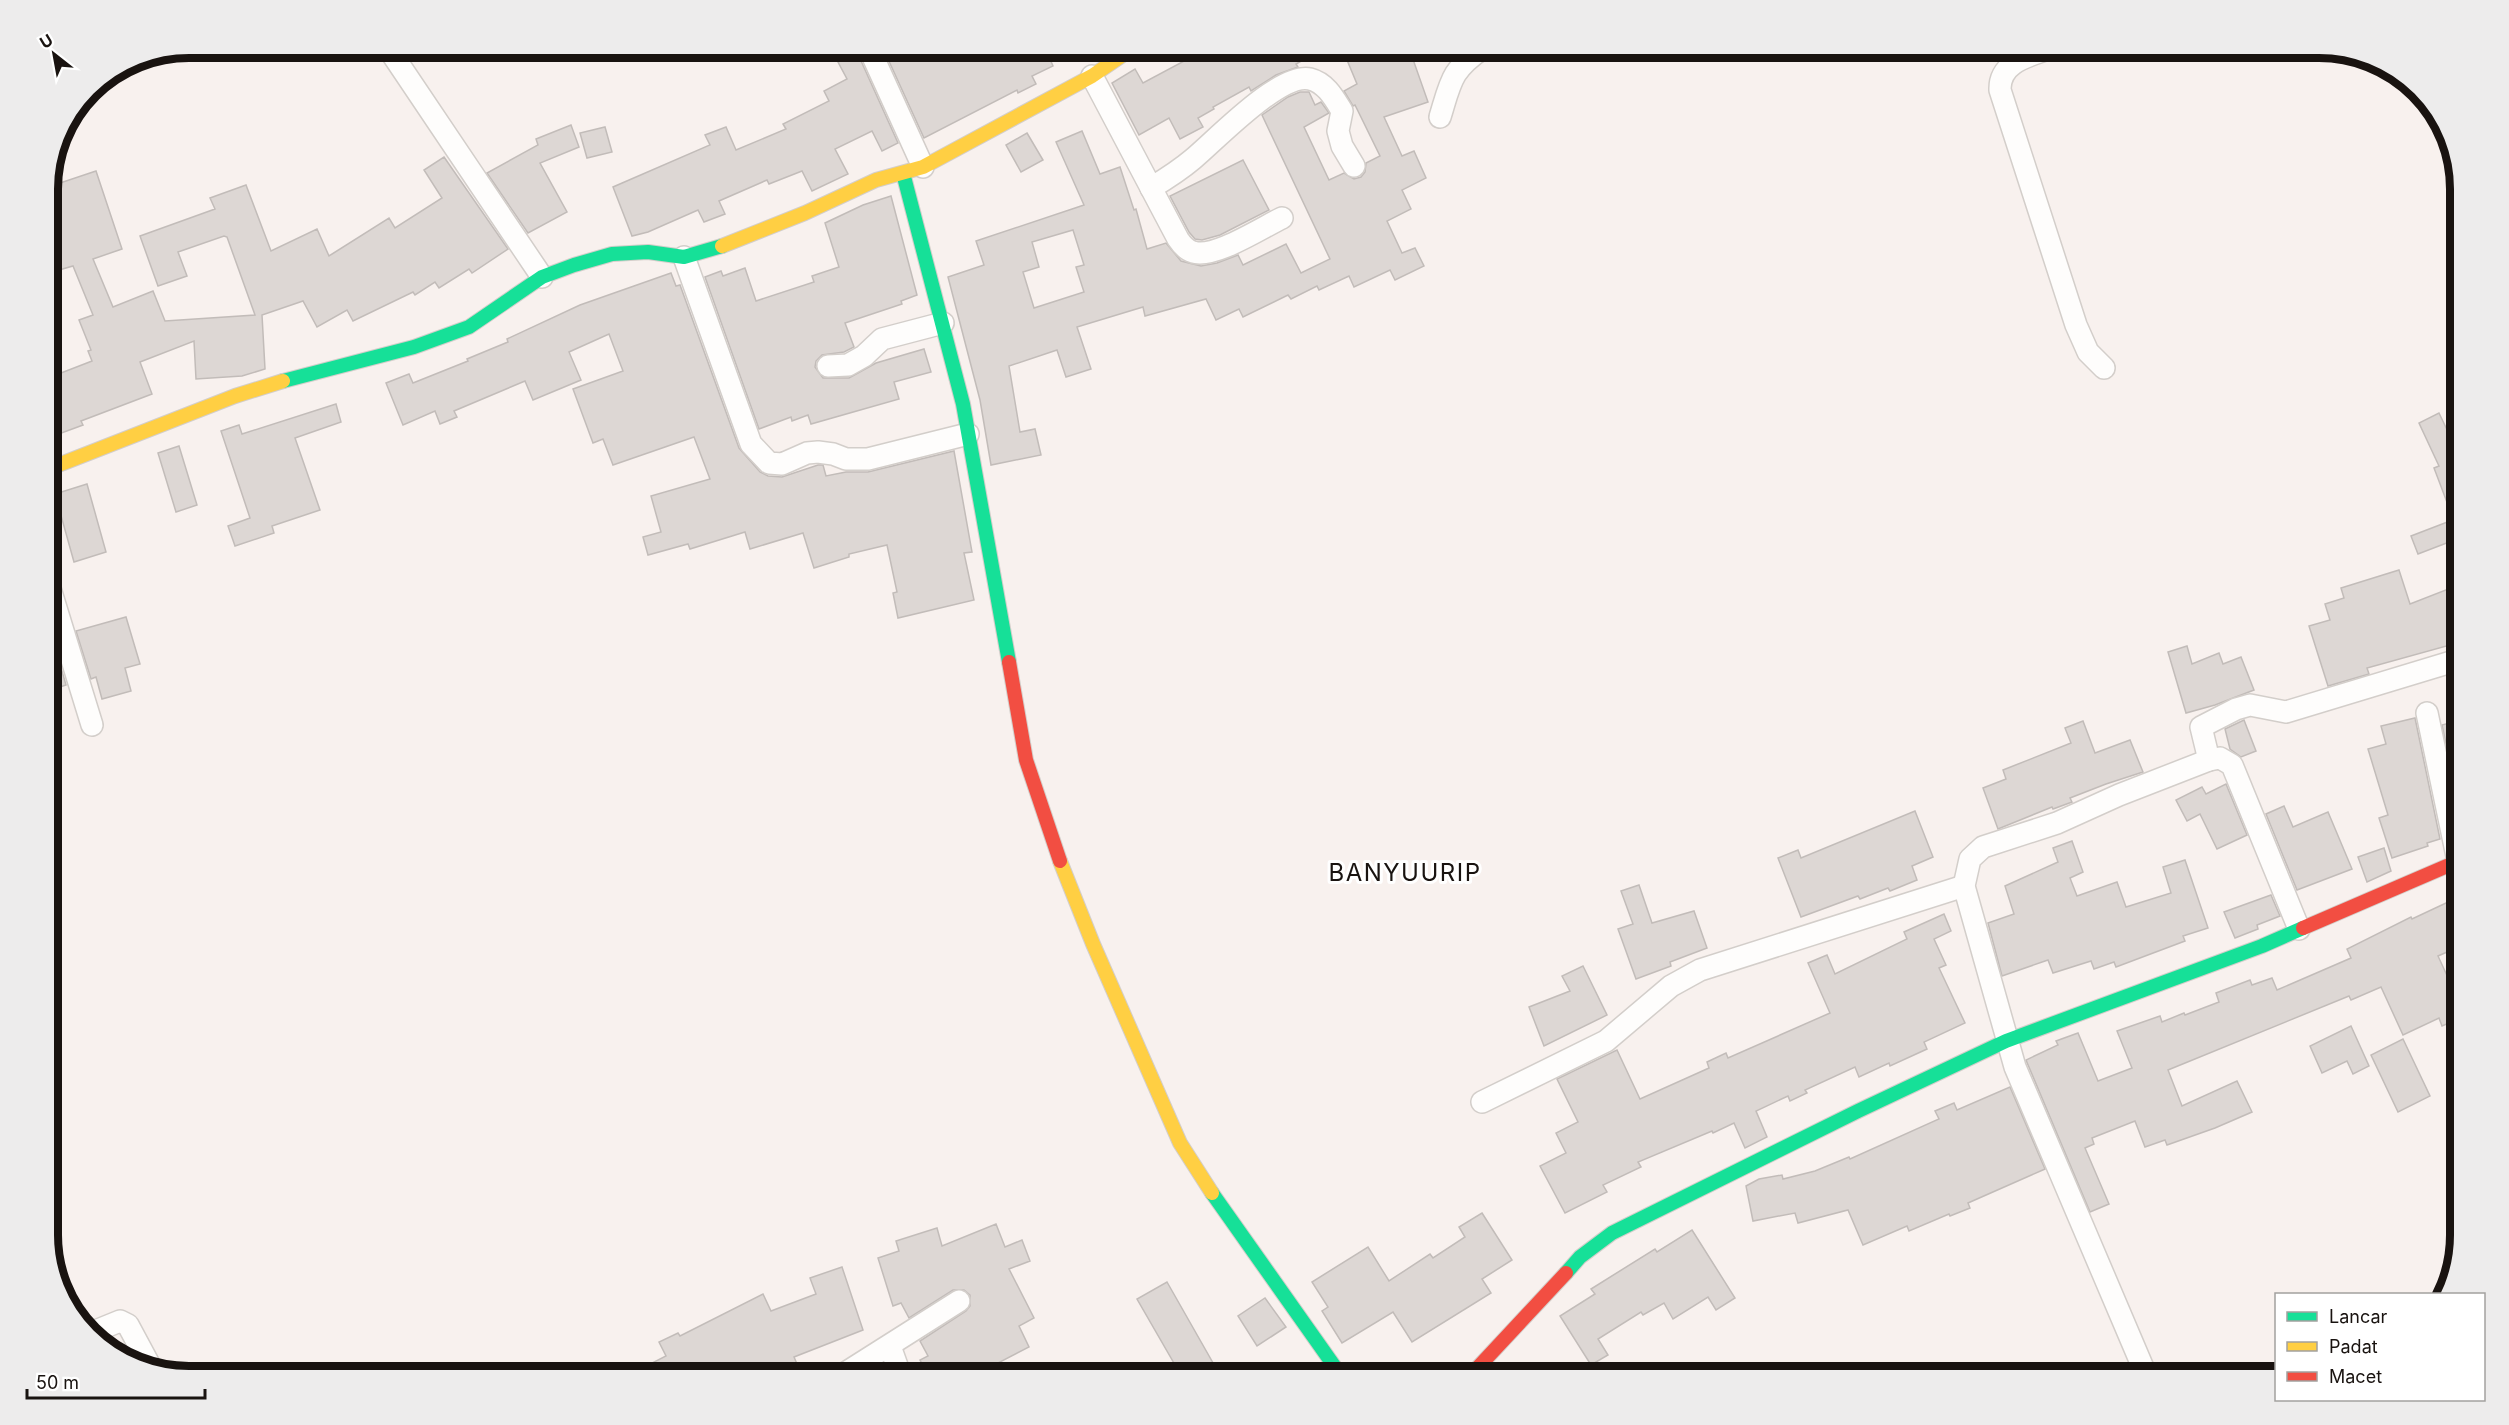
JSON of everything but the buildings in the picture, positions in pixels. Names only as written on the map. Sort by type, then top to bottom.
[{"type":"street","points":[[1440,117],[1454,74],[1468,58]]},
{"type":"street","points":[[2027,58],[2009,66],[2000,81],[2000,90],[2076,325],[2088,352],[2104,368]]},
{"type":"street","points":[[395,59],[542,277]]},
{"type":"street","points":[[874,59],[913,170],[943,323],[968,434],[1026,760],[1056,852],[1093,944],[1180,1143],[1219,1203],[1334,1366]]},
{"type":"street","points":[[59,465],[235,396],[328,368],[414,347],[468,327],[507,303],[542,277],[612,254],[648,252],[684,257],[730,243],[876,180],[913,170],[1100,63],[1151,188],[1178,239],[1188,250],[1194,253],[1217,250],[1282,218]]},
{"type":"street","points":[[1151,188],[1193,159],[1253,105],[1301,78],[1324,85],[1342,111],[1338,131],[1342,146],[1354,166]]},
{"type":"street","points":[[684,257],[751,444],[769,463],[782,464],[807,453],[818,452],[846,459],[868,459],[968,434]]},
{"type":"street","points":[[828,366],[848,365],[864,356],[882,339],[943,323]]},
{"type":"street","points":[[59,618],[92,725]]},
{"type":"street","points":[[2209,760],[2202,727],[2236,709],[2250,705],[2286,712],[2450,662]]},
{"type":"street","points":[[2427,713],[2450,815]]},
{"type":"street","points":[[2142,1366],[2006,1041],[1964,886],[1970,859],[1983,847],[2057,823],[2119,795],[2209,760],[2220,758],[2232,765],[2299,929]]},
{"type":"street","points":[[1479,1366],[1580,1257],[1612,1233],[2006,1041],[2251,950],[2450,864]]},
{"type":"street","points":[[1482,1102],[1606,1041],[1671,986],[1700,970],[1964,886]]},
{"type":"street","points":[[857,1366],[959,1301]]},
{"type":"street","points":[[99,1330],[120,1321],[128,1325],[146,1359]]},
{"type":"street","points":[[890,1346],[897,1366]]},
{"type":"traffic: fast","points":[[903,173],[963,404],[1009,662]]},
{"type":"traffic: fast","points":[[283,381],[414,347],[469,327],[542,277],[574,265],[612,254],[648,252],[684,257],[722,246]]},
{"type":"traffic: fast","points":[[1566,1273],[1580,1257],[1612,1233],[1858,1111],[2006,1041],[2262,946],[2303,928]]},
{"type":"traffic: fast","points":[[1212,1193],[1334,1366]]},
{"type":"traffic: slow","points":[[722,246],[805,213],[876,180],[923,167],[1092,76],[1118,59]]},
{"type":"traffic: slow","points":[[59,465],[235,396],[283,381]]},
{"type":"traffic: slow","points":[[1060,861],[1093,944],[1180,1143],[1212,1193]]},
{"type":"traffic: jam","points":[[1009,662],[1026,760],[1060,861]]},
{"type":"traffic: jam","points":[[2303,928],[2450,865]]},
{"type":"traffic: jam","points":[[1479,1366],[1566,1273]]},
{"type":"district","name":"BANYUURIP","points":[[1405,873]]}]
